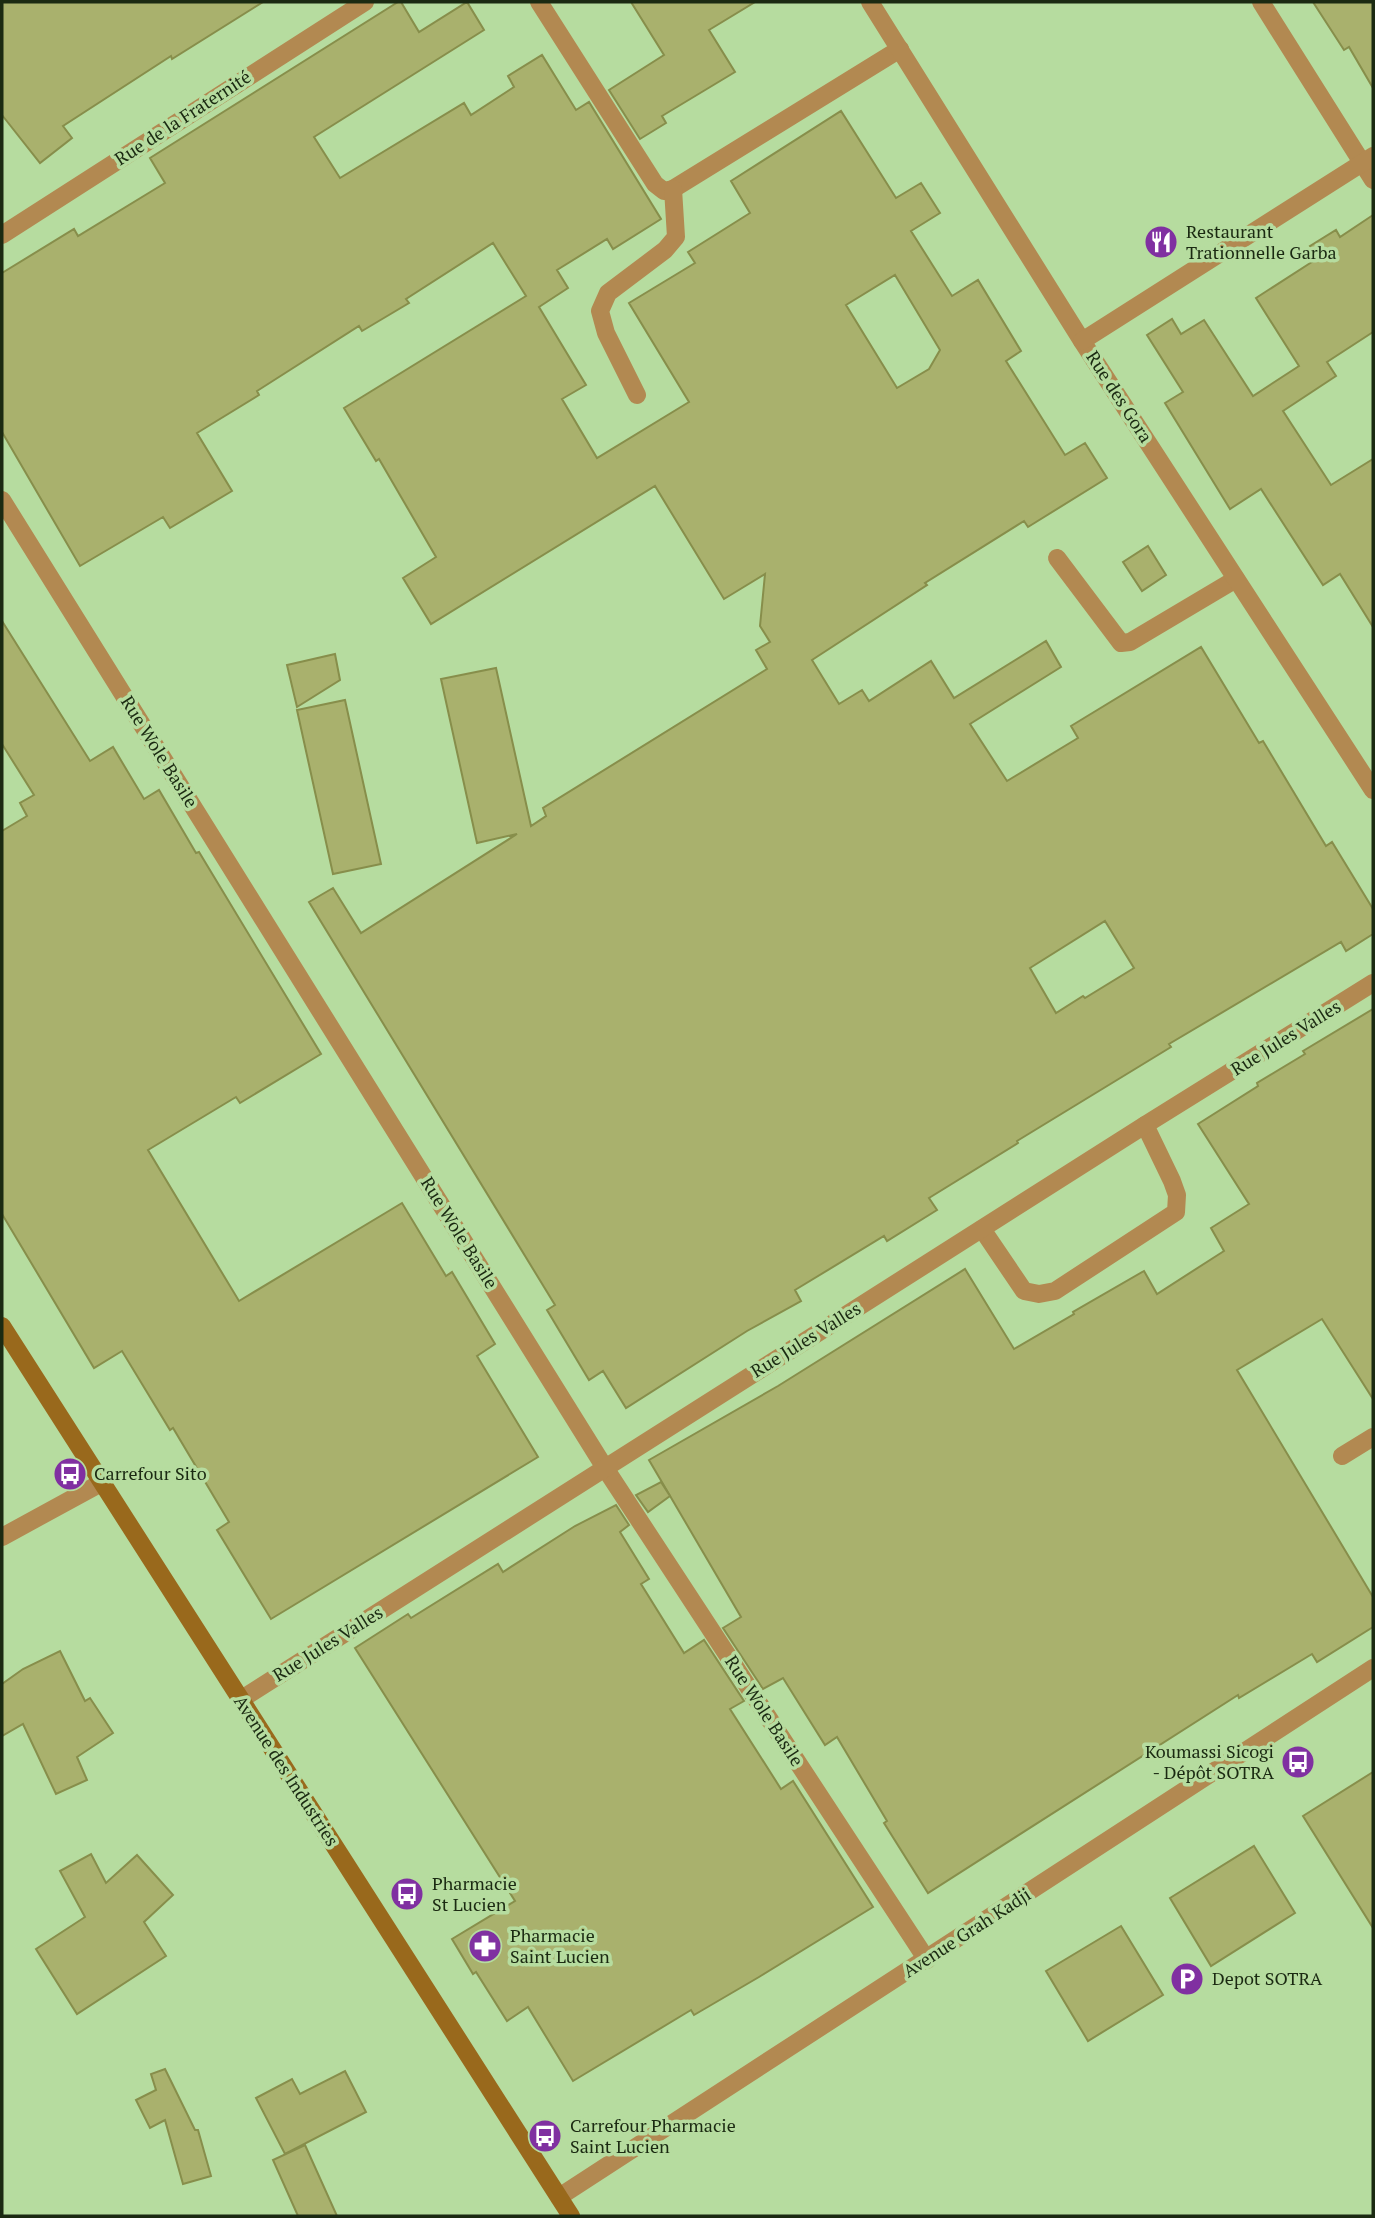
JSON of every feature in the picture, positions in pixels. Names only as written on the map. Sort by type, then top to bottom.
[{"type":"street","name":"Rue de la Fraternité","points":[[2,235],[365,2]]},
{"type":"street","points":[[540,2],[655,184],[664,191],[673,189],[900,49]]},
{"type":"street","name":"Rue des Gora","points":[[870,2],[1082,341],[1373,790]]},
{"type":"street","points":[[1261,2],[1368,160],[1373,180]]},
{"type":"street","points":[[1082,341],[1368,160]]},
{"type":"street","points":[[637,395],[606,332],[600,311],[608,293],[665,250],[676,237],[673,189]]},
{"type":"street","name":"Rue Wole Basile","points":[[2,500],[605,1468],[927,1960]]},
{"type":"street","points":[[1056,558],[1121,643],[1130,642],[1236,579]]},
{"type":"street","name":"Rue Jules Valles","points":[[240,1700],[1373,983]]},
{"type":"street","points":[[982,1229],[1024,1291],[1039,1294],[1055,1291],[1176,1212],[1177,1195],[1145,1125]]},
{"type":"street","name":"Avenue des Industries","points":[[2,1326],[571,2216]]},
{"type":"street","points":[[1342,1456],[1373,1437]]},
{"type":"street","points":[[2,1537],[101,1483]]},
{"type":"street","name":"Avenue Grah Kadji","points":[[559,2197],[1373,1668]]},
{"type":"building","points":[[2,2],[263,2],[172,59],[171,56],[63,126],[72,138],[40,163],[2,115]]},
{"type":"building","points":[[398,2],[401,2],[419,32],[467,2],[484,30],[314,137],[340,178],[464,103],[471,115],[514,87],[508,76],[542,55],[576,110],[589,102],[661,219],[613,249],[607,239],[557,270],[568,288],[539,307],[586,385],[562,399],[597,458],[689,402],[629,303],[695,263],[688,252],[750,213],[731,181],[841,111],[896,198],[921,183],[940,213],[911,231],[952,296],[978,280],[1021,351],[1006,361],[1065,455],[1085,443],[1107,478],[1028,527],[1024,521],[925,583],[927,585],[812,660],[839,704],[862,690],[869,701],[931,661],[954,698],[1046,641],[1061,667],[970,724],[1007,781],[1078,738],[1071,726],[1201,647],[1259,743],[1263,741],[1326,846],[1332,842],[1373,909],[1373,934],[1346,951],[1341,942],[1169,1044],[1171,1047],[929,1198],[937,1210],[887,1241],[884,1236],[795,1290],[801,1301],[747,1331],[626,1408],[603,1371],[589,1380],[547,1310],[555,1305],[309,902],[333,888],[361,933],[517,834],[477,843],[441,679],[496,668],[531,826],[546,816],[543,808],[767,669],[756,650],[770,642],[760,626],[765,574],[724,599],[655,486],[431,624],[403,578],[436,557],[379,459],[376,461],[344,408],[526,296],[493,243],[406,299],[409,303],[362,331],[359,326],[257,391],[259,395],[197,433],[232,491],[170,528],[163,517],[80,566],[2,432],[2,273],[74,229],[78,236],[165,183],[150,158]],"holes":[[[895,275],[940,350],[929,369],[897,388],[846,305]],[[1105,921],[1134,968],[1056,1013],[1030,968]]]},
{"type":"building","points":[[631,2],[755,2],[709,30],[735,72],[662,116],[666,123],[640,139],[609,90],[664,55]]},
{"type":"building","points":[[1313,2],[1373,2],[1373,88],[1349,47],[1344,50]]},
{"type":"building","points":[[1373,215],[1373,332],[1327,362],[1336,376],[1283,411],[1331,485],[1373,459],[1373,627],[1340,574],[1323,585],[1261,489],[1230,509],[1165,403],[1183,392],[1147,335],[1172,319],[1181,334],[1204,320],[1253,396],[1299,366],[1256,298],[1318,258],[1310,246],[1336,230],[1340,237]]},
{"type":"building","points":[[1148,546],[1166,575],[1142,591],[1123,562]]},
{"type":"building","points":[[2,621],[90,761],[113,747],[144,799],[159,790],[321,1054],[240,1103],[236,1097],[148,1150],[239,1301],[402,1203],[446,1276],[452,1272],[495,1344],[477,1356],[538,1457],[271,1619],[217,1530],[229,1522],[173,1428],[170,1430],[122,1351],[94,1368],[2,1214],[2,831],[27,816],[20,803],[34,795],[2,744]]},
{"type":"building","points":[[335,654],[340,680],[297,707],[287,665]]},
{"type":"building","points":[[345,700],[381,864],[333,874],[297,710]]},
{"type":"building","points":[[1373,1009],[1373,1399],[1322,1319],[1237,1370],[1373,1597],[1373,1627],[1317,1662],[1312,1654],[1239,1698],[1238,1695],[928,1893],[884,1823],[887,1821],[837,1737],[825,1745],[783,1678],[763,1689],[723,1628],[741,1617],[649,1460],[778,1386],[965,1269],[1014,1349],[1144,1271],[1157,1294],[1224,1251],[1211,1228],[1249,1204],[1198,1124],[1305,1054],[1303,1051]]},
{"type":"building","points":[[661,1482],[670,1496],[648,1512],[636,1495]]},
{"type":"building","points":[[616,1505],[629,1525],[620,1532],[649,1579],[641,1584],[684,1653],[704,1640],[744,1701],[730,1709],[781,1789],[793,1781],[873,1907],[694,2015],[691,2010],[573,2081],[528,2007],[507,2021],[452,1939],[515,1901],[355,1648],[408,1614],[411,1618],[498,1564],[503,1572],[575,1526]]},
{"type":"building","points":[[60,1651],[85,1701],[90,1698],[113,1733],[77,1757],[87,1780],[56,1794],[23,1724],[2,1736],[2,1684],[23,1669]]},
{"type":"building","points":[[1373,1772],[1373,1928],[1303,1816]]},
{"type":"building","points":[[1254,1846],[1295,1913],[1211,1966],[1170,1898]]},
{"type":"building","points":[[91,1854],[106,1883],[137,1855],[173,1895],[144,1922],[166,1956],[77,2014],[36,1949],[85,1917],[60,1871]]},
{"type":"building","points":[[1121,1926],[1163,1995],[1088,2041],[1046,1971]]},
{"type":"building","points":[[165,2069],[195,2130],[198,2130],[211,2176],[183,2184],[165,2120],[150,2128],[136,2100],[156,2090],[151,2074]]},
{"type":"building","points":[[345,2071],[366,2112],[285,2154],[256,2098],[292,2079],[300,2094]]},
{"type":"building","points":[[305,2145],[337,2216],[298,2216],[273,2160]]},
{"type":"place","name":"Restaurant Trationnelle Garba","points":[[1161,242]]},
{"type":"place","name":"Carrefour Sito","points":[[70,1474]]},
{"type":"place","name":"Koumassi Sicogi - Dépôt SOTRA","points":[[1298,1762]]},
{"type":"place","name":"Pharmacie St Lucien","points":[[407,1894]]},
{"type":"place","name":"Pharmacie Saint Lucien","points":[[485,1946]]},
{"type":"place","name":"Depot SOTRA","points":[[1187,1979]]},
{"type":"place","name":"Carrefour Pharmacie Saint Lucien","points":[[545,2136]]}]
